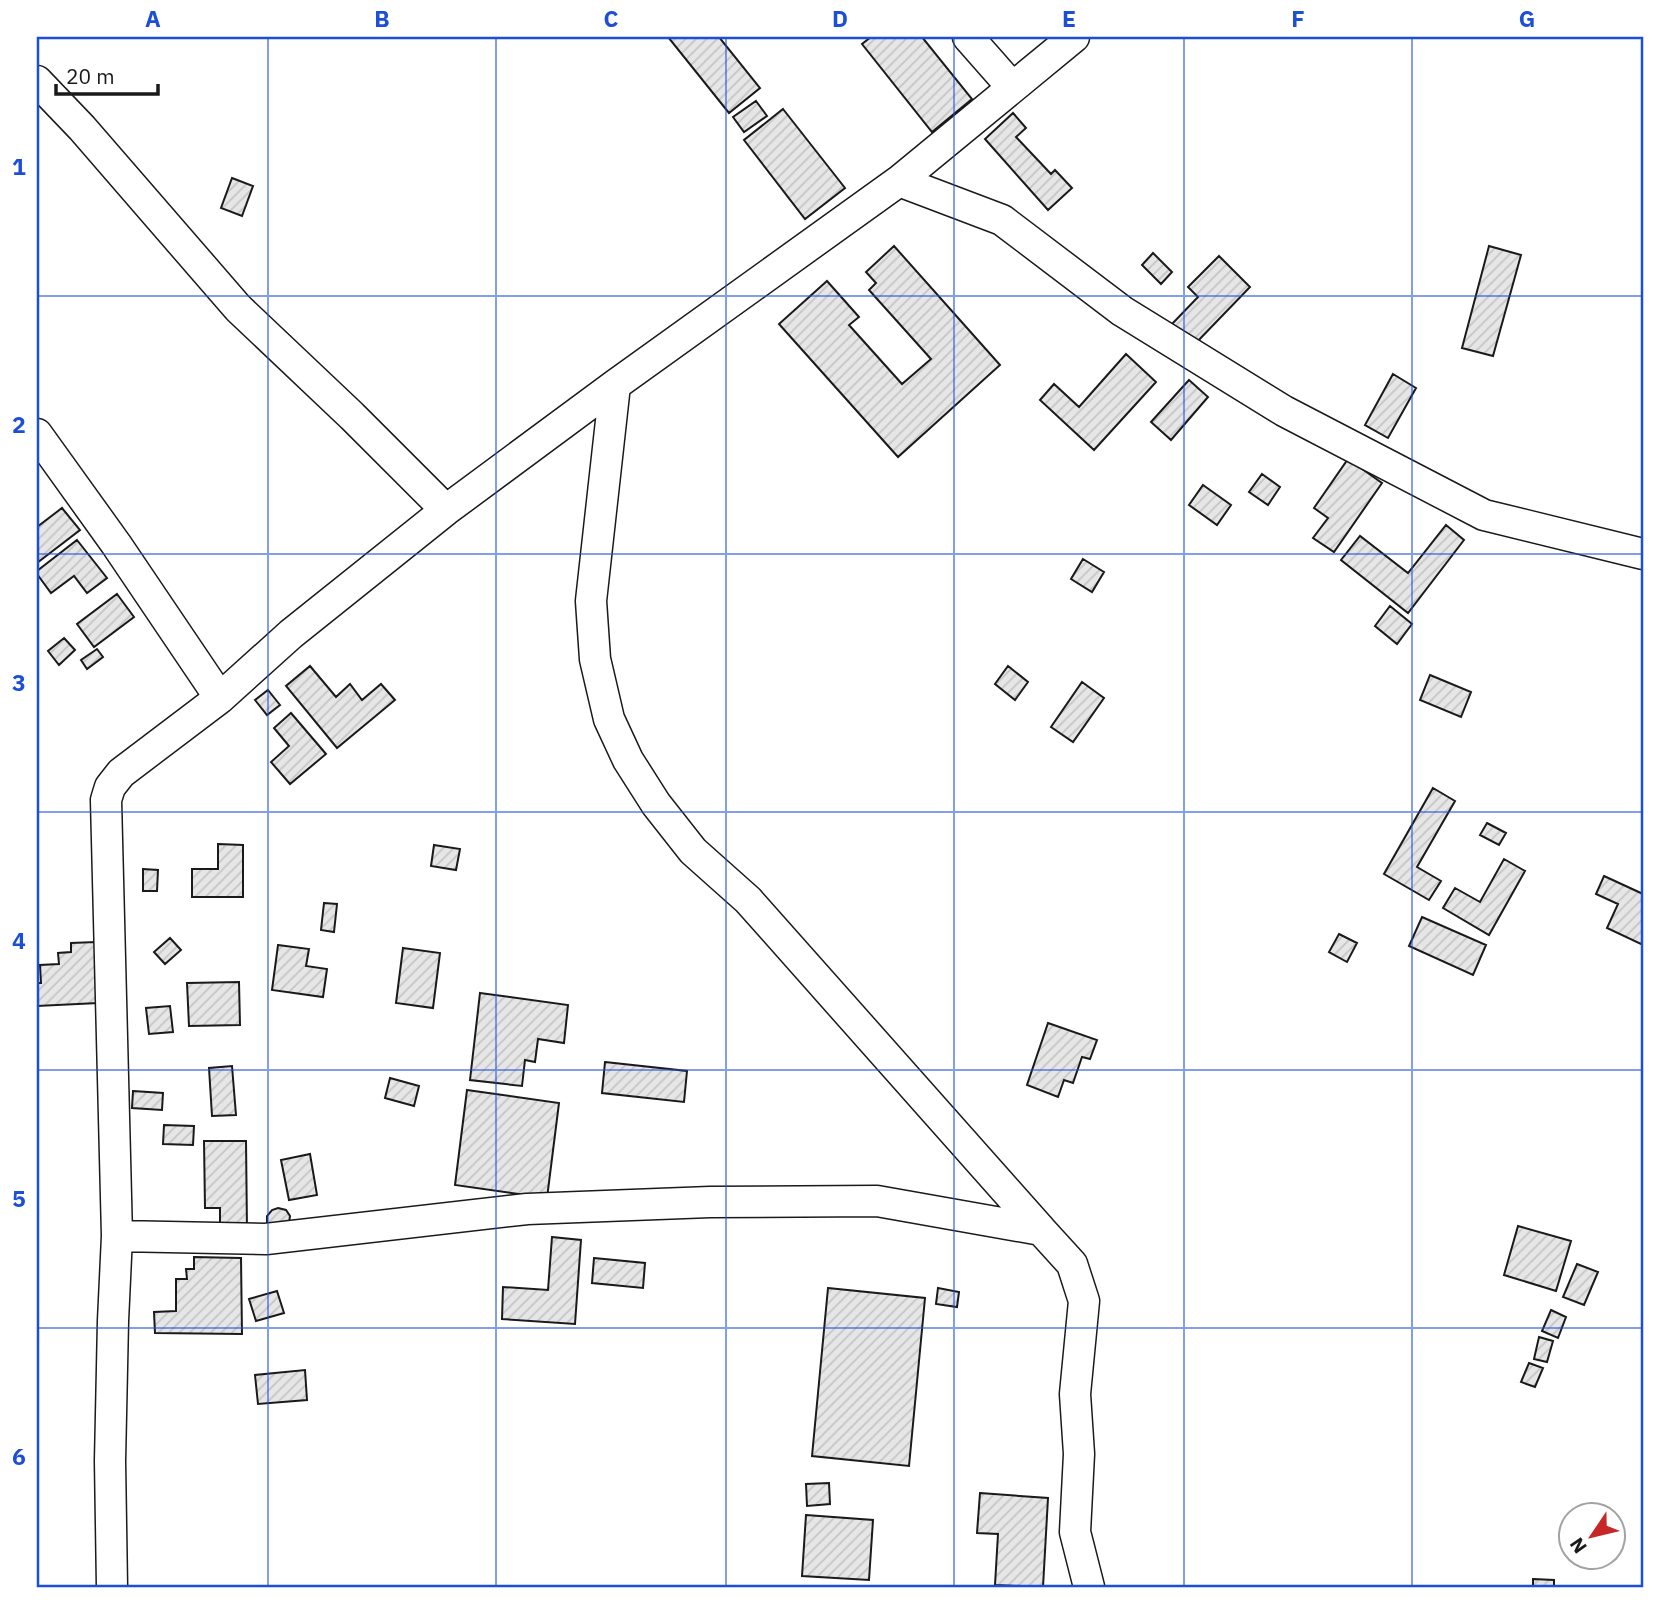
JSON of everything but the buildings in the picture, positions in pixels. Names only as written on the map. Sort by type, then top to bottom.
[{"type":"street","points":[[968,37],[1012,87]]},
{"type":"street","points":[[112,1587],[110,1449],[117,1236],[107,800],[110,786],[121,773],[220,698],[291,634],[446,510],[899,181],[1074,37]]},
{"type":"street","points":[[37,81],[82,128],[238,308],[446,510]]},
{"type":"street","points":[[899,181],[1002,220],[1122,311],[1284,411],[1484,515],[1643,554]]},
{"type":"street","points":[[615,385],[591,601],[596,659],[609,719],[628,760],[656,804],[692,851],[748,900],[1072,1264],[1084,1301],[1075,1394],[1079,1454],[1075,1532],[1089,1587]]},
{"type":"street","points":[[37,434],[116,544],[220,698]]},
{"type":"street","points":[[117,1236],[266,1239],[527,1209],[710,1202],[877,1200],[1041,1230]]}]
